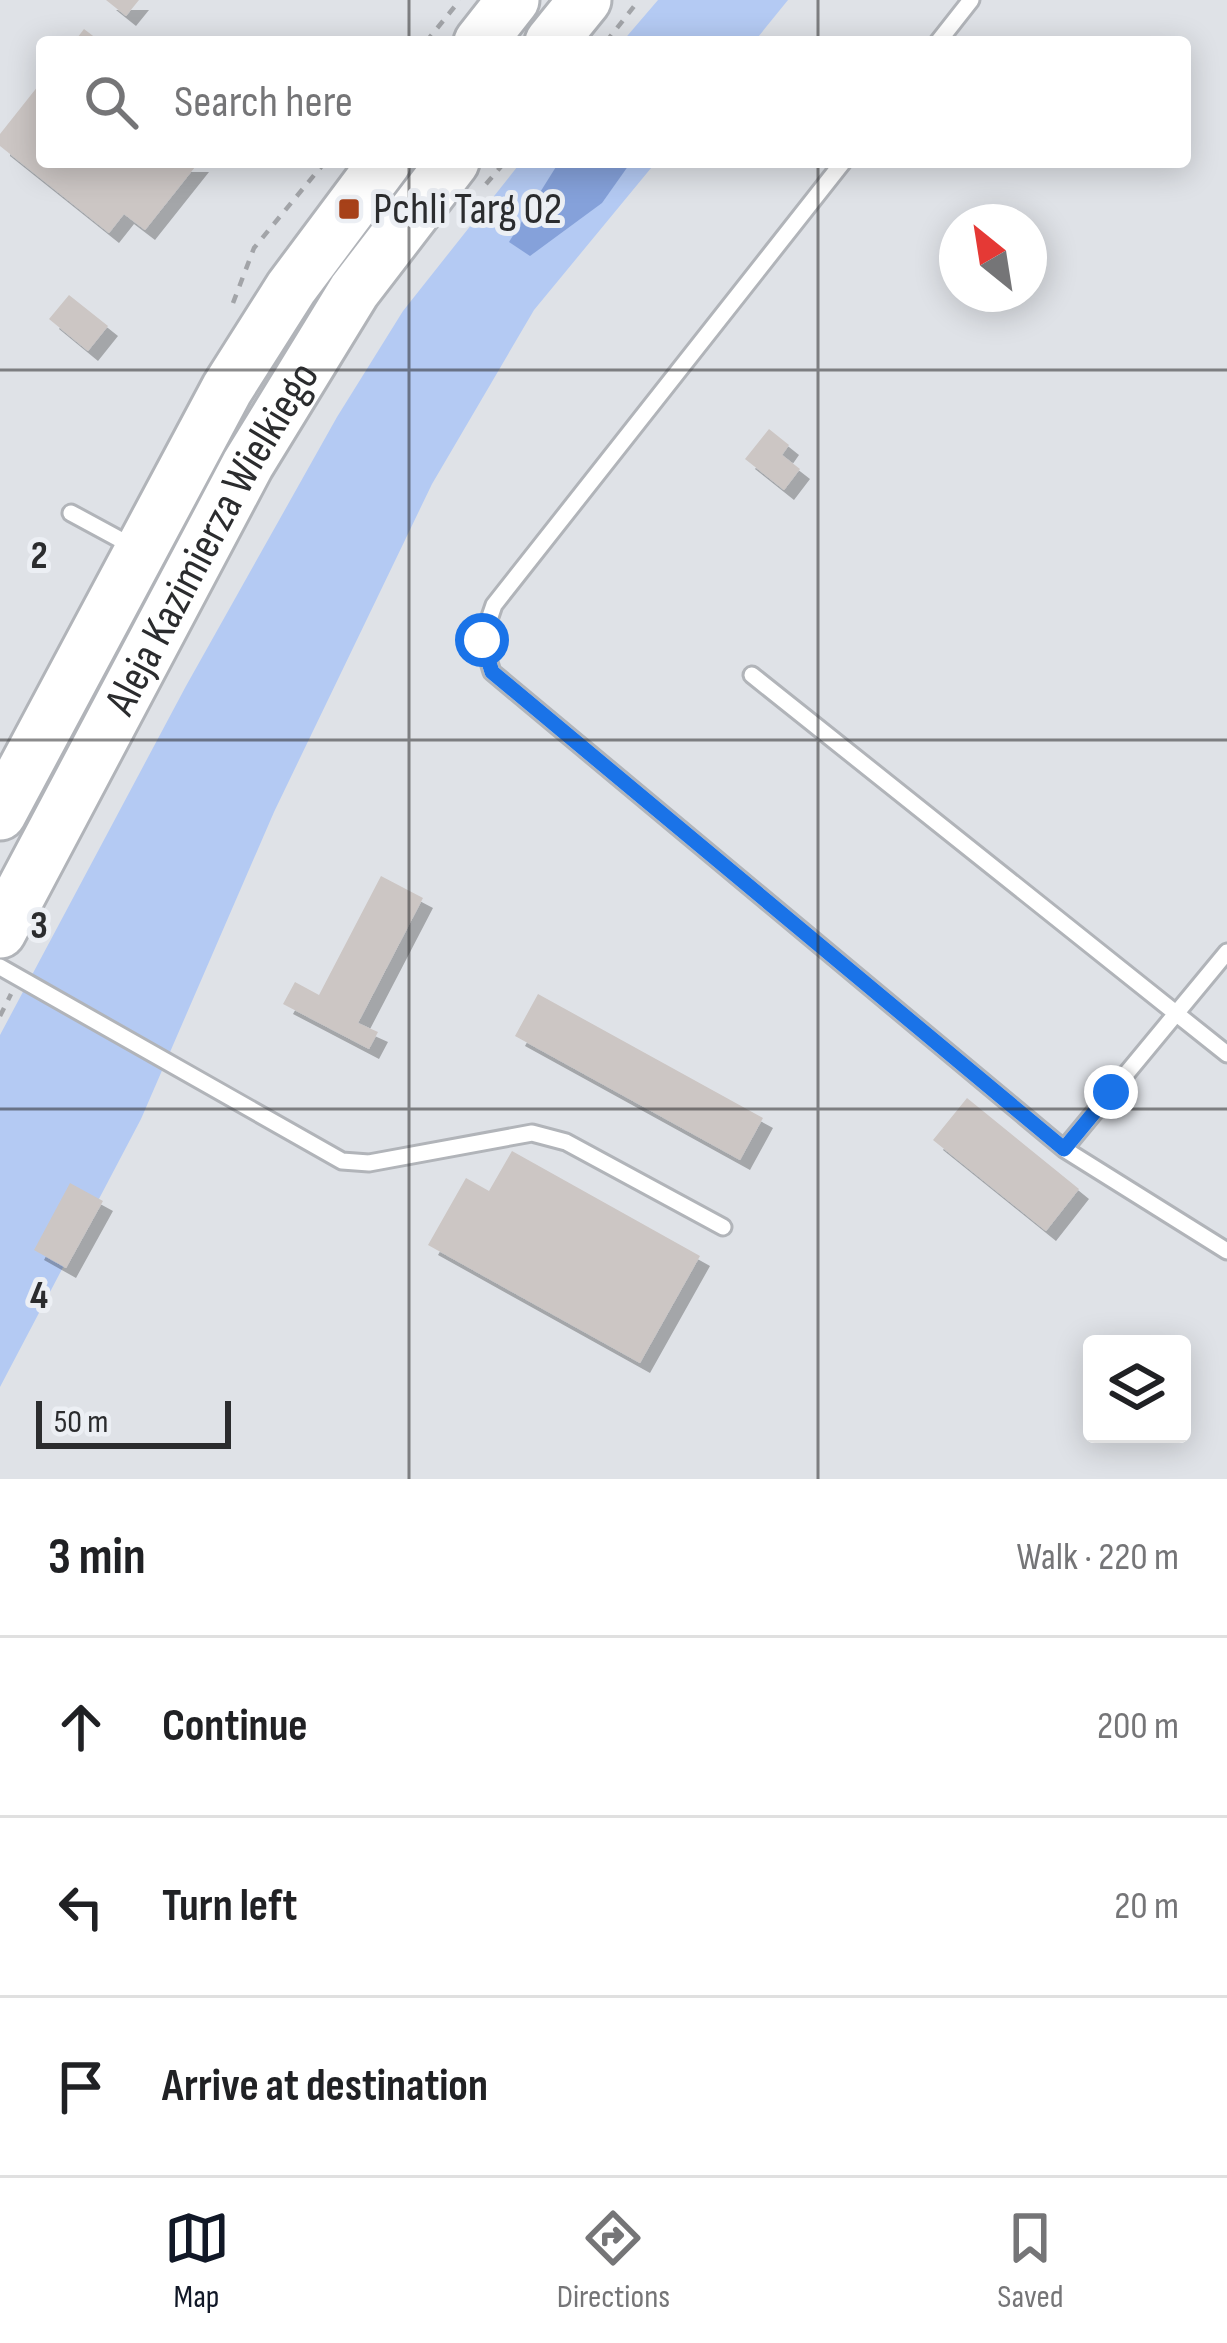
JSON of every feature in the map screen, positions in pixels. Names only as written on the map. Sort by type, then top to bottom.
[{"type":"main road","points":[[485,36],[513,0]]},
{"type":"main road","points":[[556,36],[585,0]]},
{"type":"main road","name":"Aleja Kazimierza Wielkiego","points":[[0,814],[253,349],[381,168]]},
{"type":"main road","name":"Aleja Kazimierza Wielkiego","points":[[0,932],[248,464],[354,291],[459,169]]},
{"type":"lane","points":[[943,36],[971,0]]},
{"type":"lane","points":[[838,168],[494,605],[482,640],[492,672],[1064,1149],[1227,1251]]},
{"type":"lane","points":[[71,513],[140,550]]},
{"type":"lane","points":[[752,675],[1227,1054]]},
{"type":"lane","points":[[1064,1149],[1227,952]]},
{"type":"lane","points":[[0,968],[342,1161],[369,1163],[532,1132],[566,1142],[723,1227]]},
{"type":"path","points":[[431,36],[460,0]]},
{"type":"path","points":[[611,36],[639,0]]},
{"type":"path","points":[[0,1016],[20,979]]},
{"type":"shaded area","points":[[658,0],[788,0],[759,36],[627,36]]},
{"type":"shaded area","points":[[516,168],[651,168],[534,310],[432,484],[274,812],[141,1119],[0,1387],[0,1035],[186,686],[337,417],[403,311]]},
{"type":"shaded area","points":[[555,168],[627,168],[602,203],[530,256],[509,242]]},
{"type":"building","points":[[106,0],[139,0],[126,16]]},
{"type":"building","points":[[36,89],[36,168],[194,168],[145,230],[124,214],[109,233],[0,146],[0,134]]},
{"type":"building","points":[[69,295],[108,326],[88,351],[49,319]]},
{"type":"building","points":[[769,429],[789,445],[782,455],[800,469],[784,490],[745,459]]},
{"type":"building","points":[[381,876],[423,898],[358,1023],[378,1032],[369,1049],[283,1004],[295,982],[319,995]]},
{"type":"building","points":[[538,994],[763,1118],[740,1160],[515,1036]]},
{"type":"building","points":[[967,1098],[1079,1189],[1046,1231],[933,1140]]},
{"type":"building","points":[[512,1151],[700,1256],[640,1363],[428,1245],[466,1178],[489,1191]]},
{"type":"building","points":[[70,1183],[103,1201],[66,1268],[34,1250]]},
{"type":"place","name":"Pchli Targ 02","points":[[349,209]]},
{"type":"route","points":[[482,640],[492,672],[1064,1149],[1111,1092]]}]
